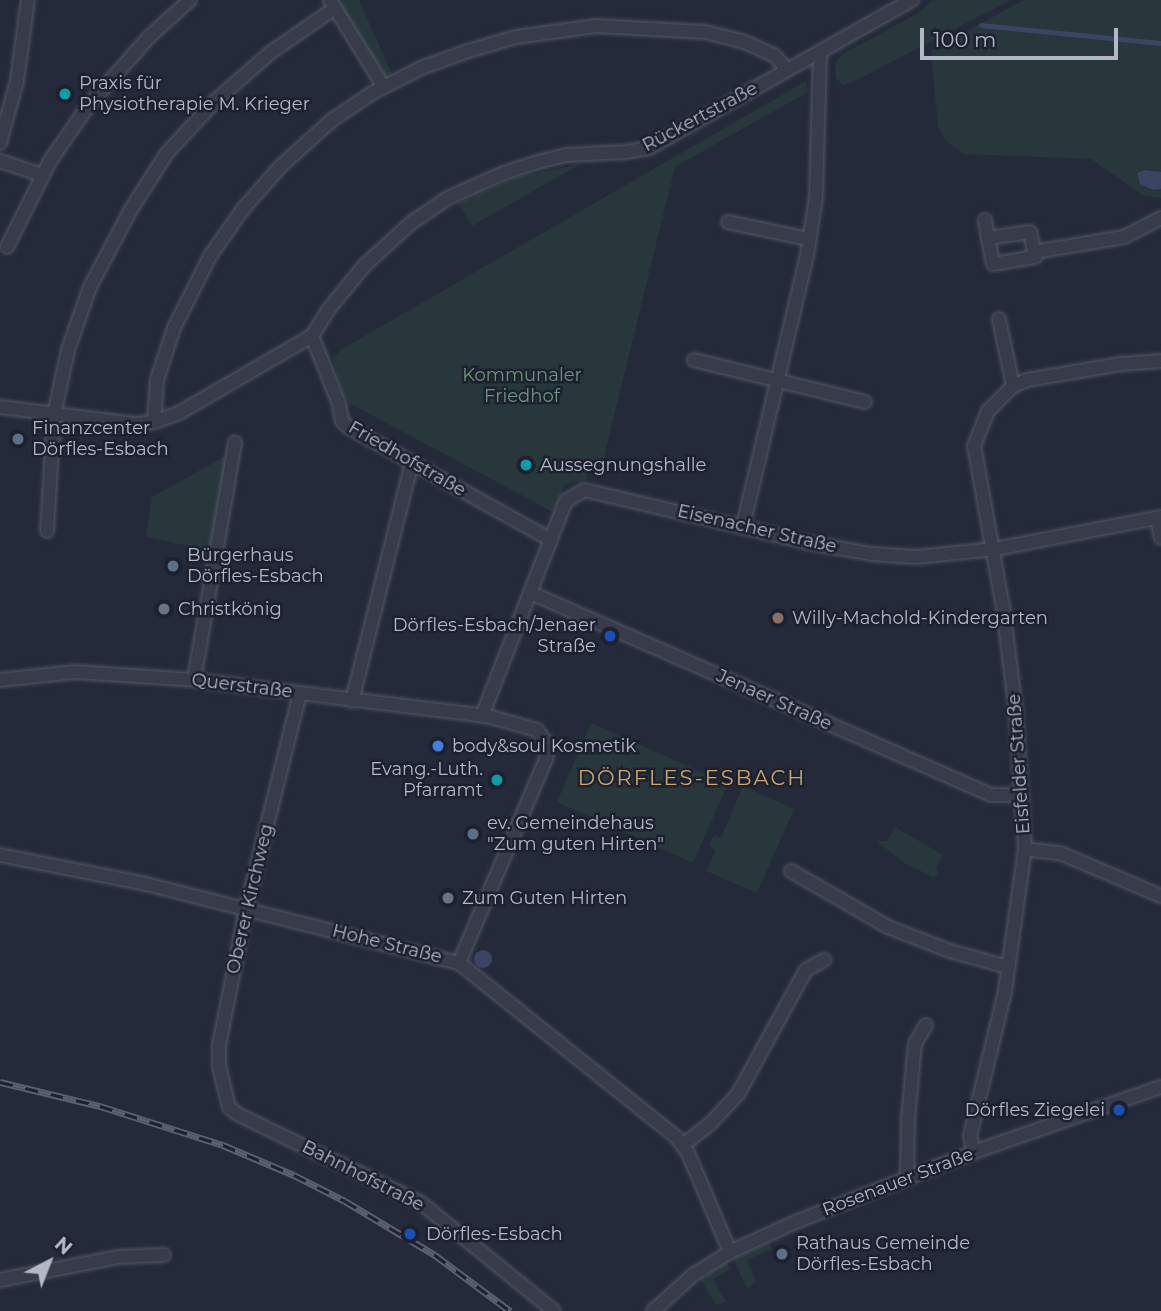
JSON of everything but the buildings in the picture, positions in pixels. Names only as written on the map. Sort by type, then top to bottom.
[{"type":"street","points":[[7,247],[42,175],[88,106],[149,37],[190,0]]},
{"type":"street","name":"Rückertstraße","points":[[313,337],[328,310],[365,265],[411,223],[448,198],[494,177],[538,162],[567,155],[649,148],[912,0]]},
{"type":"street","points":[[0,143],[17,81],[25,4]]},
{"type":"street","points":[[47,531],[54,415],[68,350],[90,287],[131,211],[167,153],[215,101],[332,4],[384,88]]},
{"type":"street","points":[[154,422],[157,380],[174,328],[210,256],[243,209],[302,145],[332,120],[384,88],[421,68],[516,37],[596,26],[657,28],[730,38],[757,46],[774,55],[787,70]]},
{"type":"street","points":[[743,526],[779,381],[816,197],[820,52]]},
{"type":"street","points":[[0,161],[42,175]]},
{"type":"street","points":[[1034,252],[1124,237],[1161,218]]},
{"type":"street","points":[[985,220],[988,238],[993,264],[1035,257],[1030,232],[988,238]]},
{"type":"street","points":[[729,222],[809,239]]},
{"type":"street","points":[[999,319],[1013,386]]},
{"type":"street","points":[[0,407],[135,424],[154,422],[179,413],[313,337]]},
{"type":"street","name":"Friedhofstraße","points":[[313,337],[339,404],[342,421],[551,540]]},
{"type":"street","points":[[694,360],[864,402]]},
{"type":"street","name":"Eisfelder Straße","points":[[974,1152],[970,1136],[1009,967],[1025,849],[1016,712],[995,549],[974,446],[988,411],[1013,386],[1027,380],[1121,364],[1161,361]]},
{"type":"street","points":[[194,680],[235,443]]},
{"type":"street","points":[[352,701],[412,463]]},
{"type":"street","name":"Eisenacher Straße","points":[[482,716],[566,501],[584,490],[810,543],[872,554],[940,556],[995,549],[1159,517]]},
{"type":"street","points":[[1159,517],[1161,538]]},
{"type":"street","name":"Jenaer Straße","points":[[531,593],[981,791],[999,796],[1021,795]]},
{"type":"street","name":"Querstraße","points":[[0,680],[75,672],[194,680],[482,716],[537,730],[548,744],[531,797],[458,963]]},
{"type":"street","name":"Oberer Kirchweg","points":[[229,1107],[219,1066],[219,1045],[246,909],[300,693]]},
{"type":"street","points":[[1025,849],[1060,853],[1161,895]]},
{"type":"street","name":"Hohe Straße","points":[[0,855],[246,909],[458,963],[588,1064],[683,1144],[730,1252]]},
{"type":"street","points":[[791,872],[888,927],[950,951],[1009,967]]},
{"type":"street","points":[[683,1144],[710,1124],[738,1094],[806,970],[824,960]]},
{"type":"street","points":[[907,1177],[908,1119],[915,1044],[926,1026]]},
{"type":"street","name":"Rosenauer Straße","points":[[653,1311],[693,1275],[730,1252],[907,1177],[1161,1087]]},
{"type":"street","name":"Bahnhofstraße","points":[[229,1107],[237,1114],[421,1202],[554,1311]]},
{"type":"street","points":[[0,1280],[118,1257],[164,1255]]},
{"type":"green space","points":[[337,0],[359,0],[392,74],[384,75],[380,70]]},
{"type":"green space","points":[[933,0],[1011,0],[853,82],[843,85],[836,78],[835,64],[841,55],[918,13]]},
{"type":"green space","points":[[1024,0],[1161,0],[1161,198],[1144,196],[1091,159],[963,154],[945,140],[938,127],[931,51]]},
{"type":"green space","name":"Kommunaler Friedhof","points":[[806,81],[808,92],[675,167],[602,465],[591,462],[586,480],[565,484],[553,512],[349,403],[337,379],[333,357],[342,349]]},
{"type":"green space","points":[[581,164],[472,226],[458,203],[520,176]]},
{"type":"green space","points":[[229,454],[212,551],[146,537],[152,497]]},
{"type":"green space","points":[[591,723],[728,784],[693,863],[557,802]]},
{"type":"green space","points":[[743,786],[794,809],[757,893],[706,871],[716,850],[709,846],[714,835],[721,838]]},
{"type":"green space","points":[[895,827],[943,855],[936,867],[939,874],[933,877],[906,864],[876,841],[887,841]]},
{"type":"green space","points":[[769,1243],[772,1249],[747,1260],[756,1282],[747,1290],[734,1259]]},
{"type":"green space","points":[[726,1262],[731,1269],[713,1279],[726,1302],[716,1305],[701,1280]]},
{"type":"water","points":[[1144,170],[1161,172],[1161,189],[1153,190],[1140,184],[1137,173]]},
{"type":"water","points":[[483,950],[489,953],[492,959],[489,965],[483,968],[477,965],[474,959],[477,953]]},
{"type":"waterway","points":[[981,25],[1161,43]]},
{"type":"railway","points":[[0,1082],[100,1106],[223,1145],[294,1175],[345,1201],[435,1255],[510,1311]]},
{"type":"place","name":"Praxis für Physiotherapie M. Krieger","points":[[65,94]]},
{"type":"place","name":"Finanzcenter Dörfles-Esbach","points":[[18,439]]},
{"type":"place","name":"Aussegnungshalle","points":[[526,465]]},
{"type":"place","name":"Bürgerhaus Dörfles-Esbach","points":[[173,566]]},
{"type":"place","name":"Christkönig","points":[[164,609]]},
{"type":"place","name":"Willy-Machold-Kindergarten","points":[[778,618]]},
{"type":"place","name":"Dörfles-Esbach/Jenaer Straße","points":[[610,636]]},
{"type":"place","name":"body&soul Kosmetik","points":[[438,746]]},
{"type":"place","name":"Evang.-Luth. Pfarramt","points":[[497,780]]},
{"type":"place","name":"ev. Gemeindehaus \"Zum guten Hirten\"","points":[[473,834]]},
{"type":"place","name":"Zum Guten Hirten","points":[[448,898]]},
{"type":"place","name":"Dörfles Ziegelei","points":[[1119,1110]]},
{"type":"place","name":"Dörfles-Esbach","points":[[410,1234]]},
{"type":"place","name":"Rathaus Gemeinde Dörfles-Esbach","points":[[782,1254]]},
{"type":"district","name":"DÖRFLES-ESBACH","points":[[692,778]]}]
